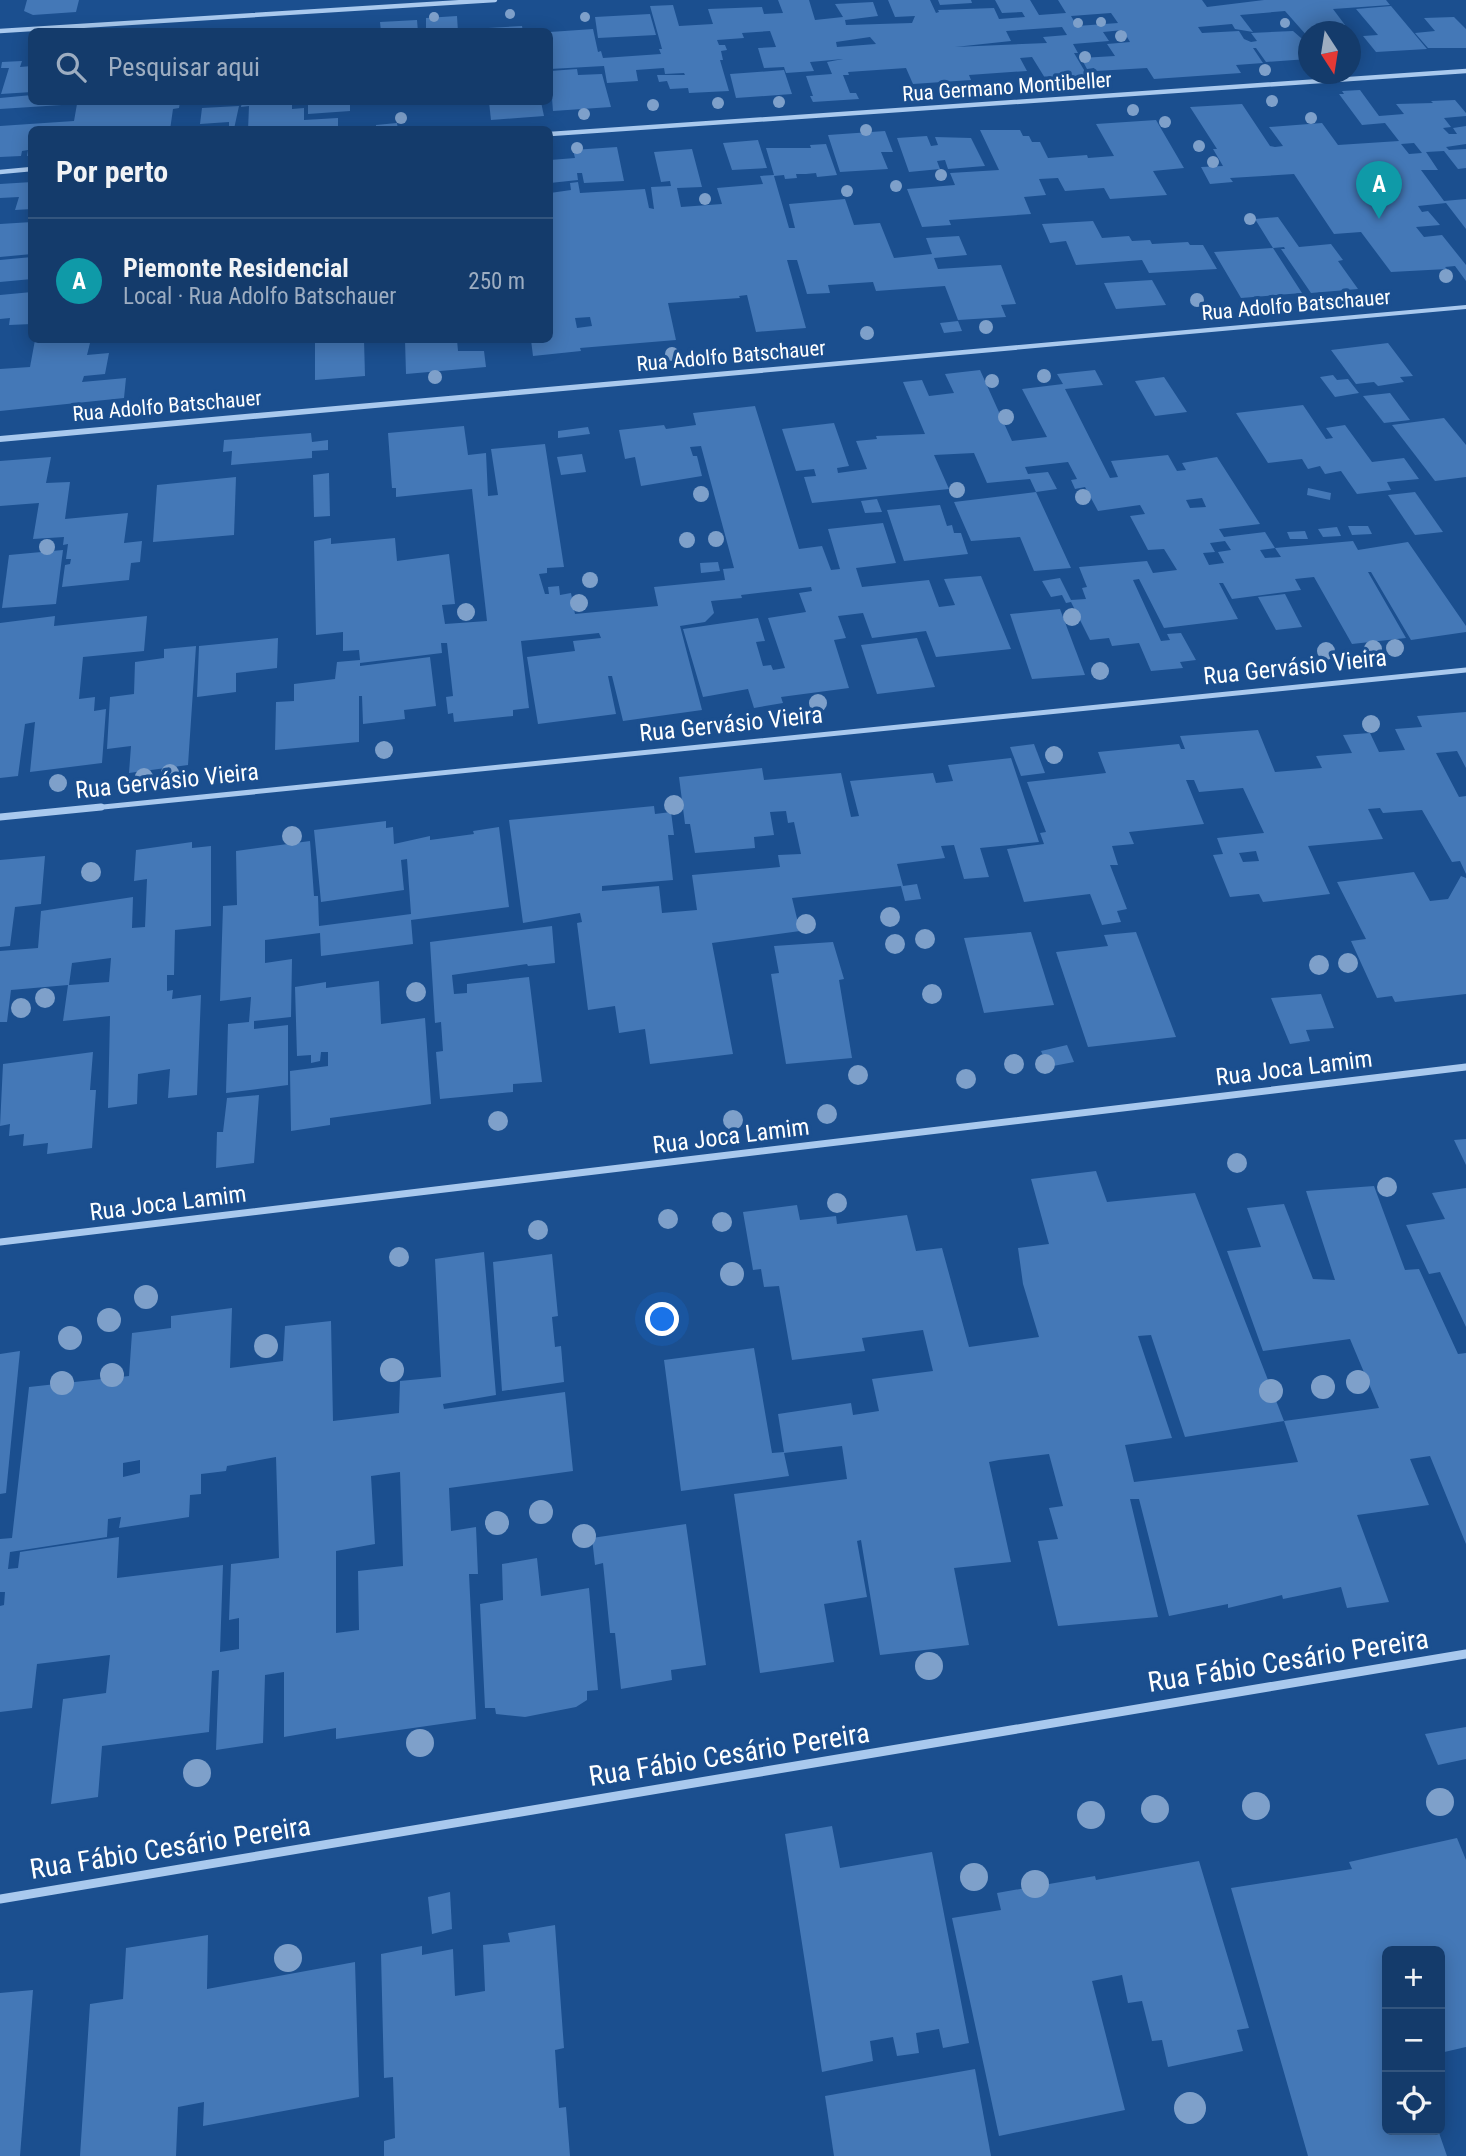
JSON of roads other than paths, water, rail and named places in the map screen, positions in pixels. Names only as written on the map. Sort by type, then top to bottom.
[{"type":"street","points":[[48,28],[495,0]]},
{"type":"street","points":[[0,31],[28,29]]},
{"type":"street","name":"Rua Germano Montibeller","points":[[553,134],[1466,71]]},
{"type":"street","points":[[0,172],[28,169]]},
{"type":"street","name":"Rua Adolfo Batschauer","points":[[0,439],[1466,307]]},
{"type":"street","name":"Rua Gervásio Vieira","points":[[0,817],[1466,670]]},
{"type":"street","name":"Rua Joca Lamim","points":[[0,1242],[1466,1067]]},
{"type":"street","name":"Rua Fábio Cesário Pereira","points":[[0,1899],[1466,1654]]},
{"type":"place","name":"Piemonte Residencial","points":[[1379,219]]}]
